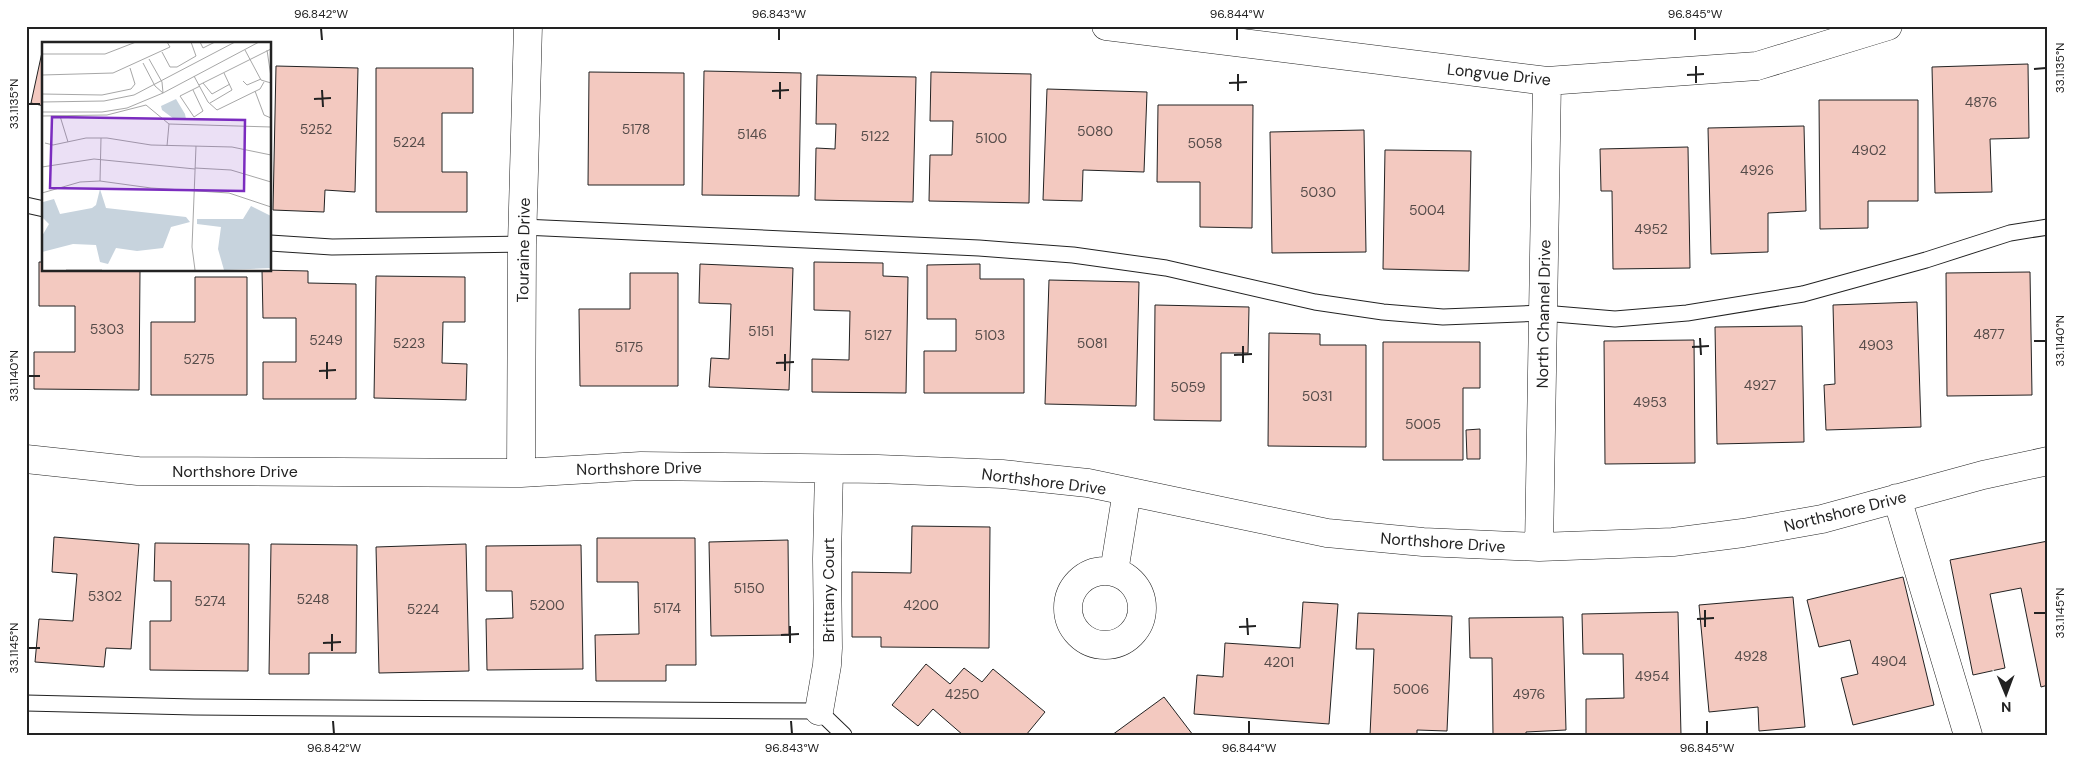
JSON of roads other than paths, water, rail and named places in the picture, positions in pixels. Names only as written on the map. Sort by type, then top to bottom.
[{"type":"street","name":"Touraine Drive","points":[[520,473],[522,236],[528,26]]},
{"type":"street","name":"Longvue Drive","points":[[1106,26],[1547,81],[1757,66],[1888,26]]},
{"type":"street","name":"North Channel Drive","points":[[1539,547],[1547,81]]},
{"type":"street","name":"Northshore Drive","points":[[26,459],[138,471],[520,473],[641,466],[1002,474],[1080,482],[1327,533],[1423,542],[1539,547],[1634,544],[1703,539],[1813,520],[2023,465],[2048,461]]},
{"type":"street","name":"Brittany Court","points":[[819,711],[828,648],[827,559],[830,469]]},
{"type":"street","points":[[1114,572],[1127,492]]},
{"type":"street","points":[[1897,498],[1968,735]]},
{"type":"lane","points":[[26,205],[42,209]]},
{"type":"lane","points":[[271,243],[332,247],[522,236],[979,248],[1073,255],[1166,268],[1315,302],[1383,312],[1443,317],[1543,313],[1615,319],[1687,312],[1803,294],[1926,260],[2010,233],[2048,227]]},
{"type":"lane","points":[[26,703],[203,707],[819,711],[844,735]]}]
